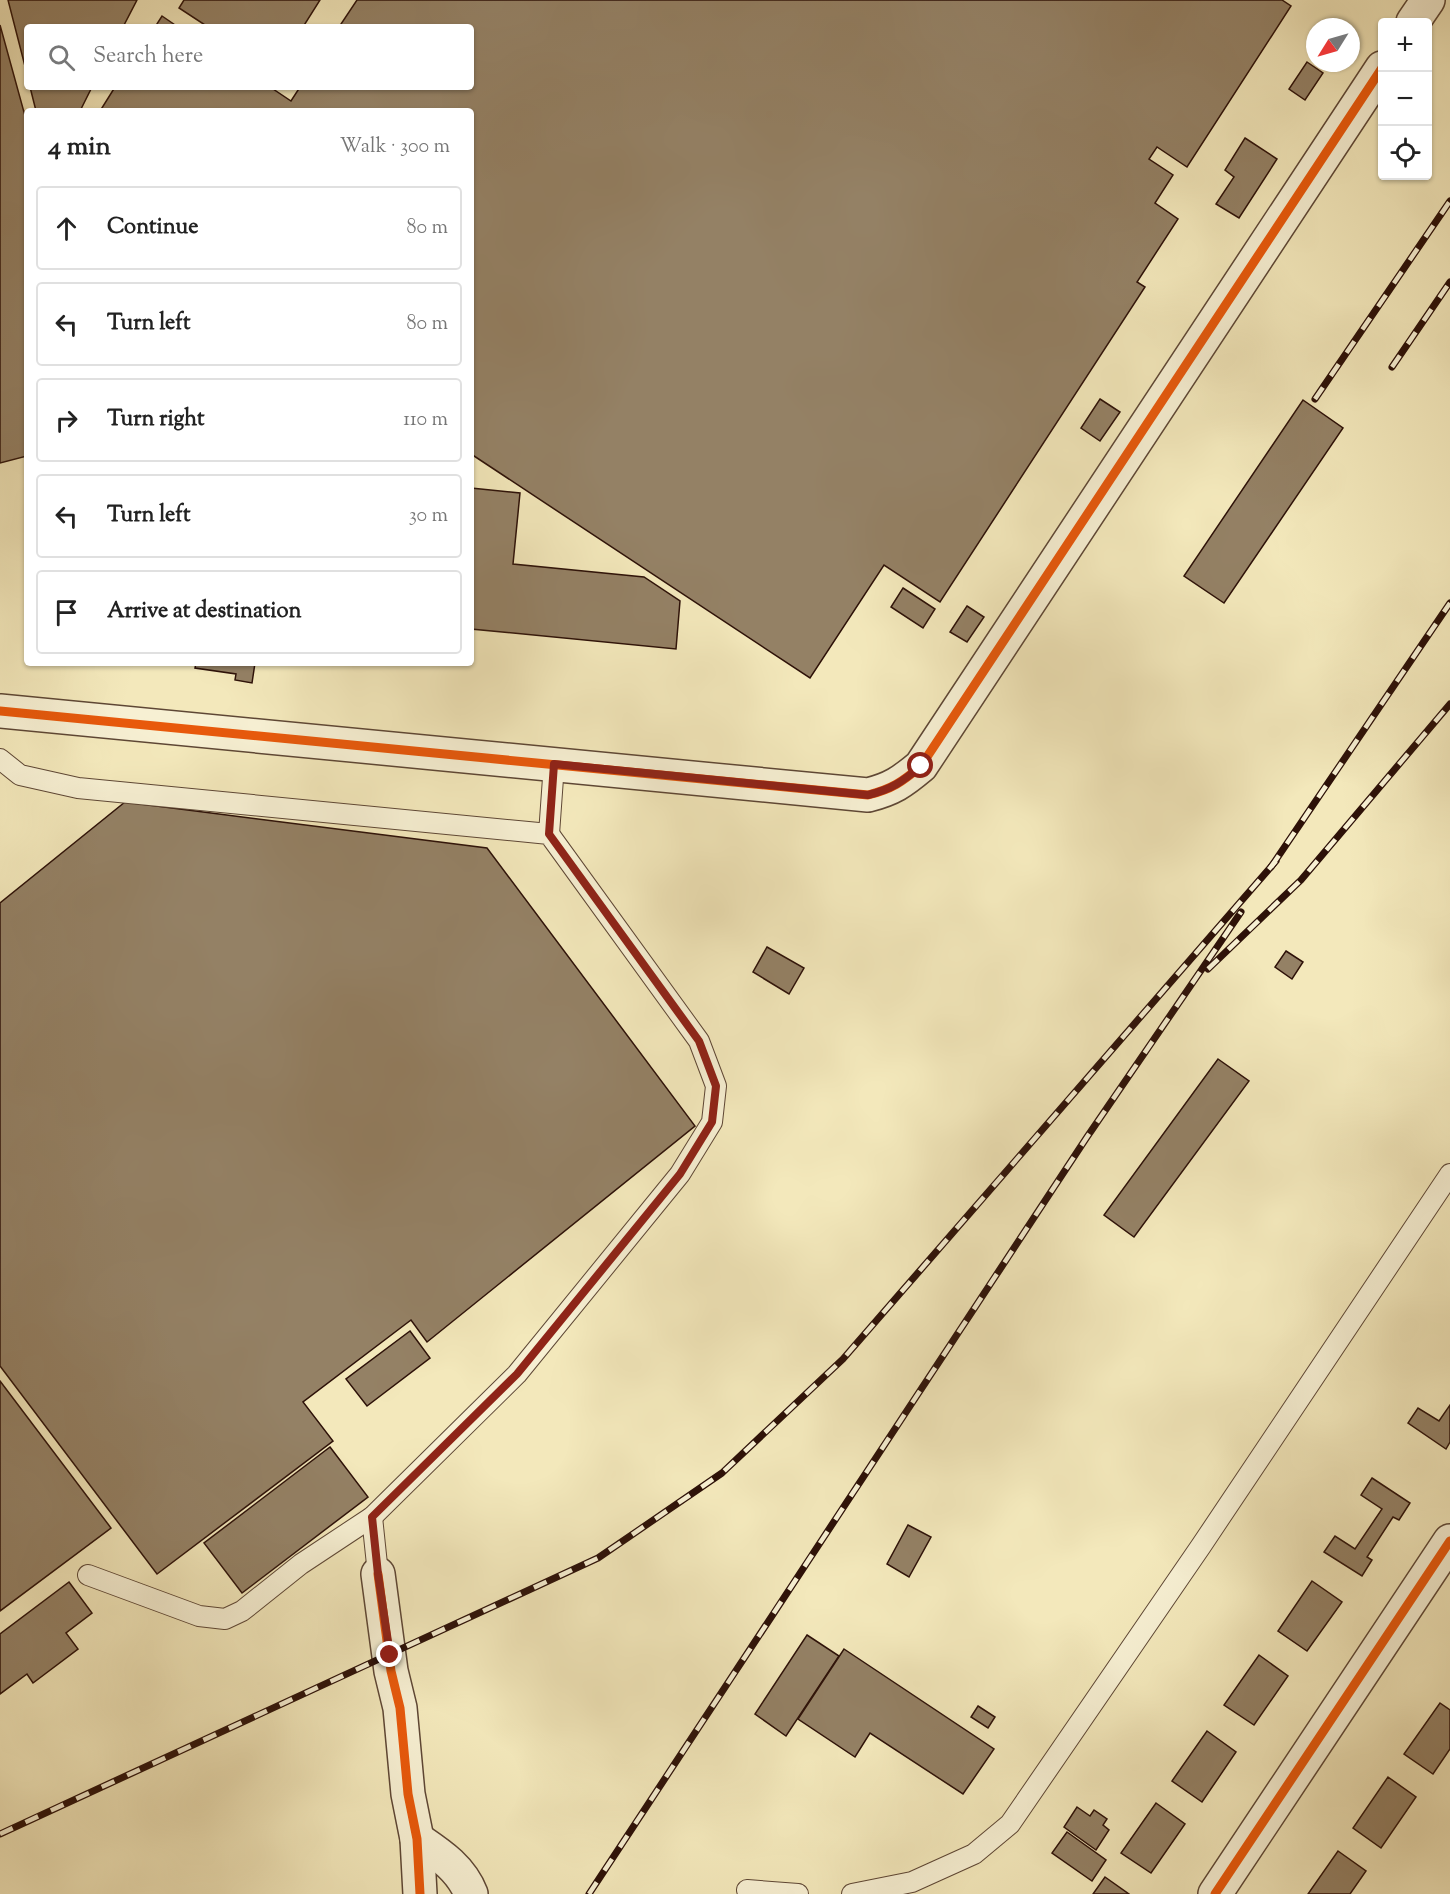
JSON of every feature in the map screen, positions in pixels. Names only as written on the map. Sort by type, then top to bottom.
[{"type":"street","points":[[1416,18],[1428,0]]},
{"type":"street","points":[[0,711],[868,795],[889,790],[921,766],[1380,72]]},
{"type":"street","points":[[1215,1894],[1450,1541]]},
{"type":"street","points":[[378,1574],[391,1671],[400,1708],[408,1794],[417,1839],[420,1894]]},
{"type":"street","points":[[417,1839],[450,1862],[471,1894]]},
{"type":"lane","points":[[0,759],[20,775],[78,788],[549,834]]},
{"type":"lane","points":[[88,1575],[199,1616],[225,1619],[242,1611],[301,1564],[372,1517],[517,1374],[680,1174],[712,1122],[716,1086],[699,1041],[549,834],[554,764]]},
{"type":"lane","points":[[852,1894],[912,1882],[974,1854],[1010,1824],[1195,1555],[1450,1174]]},
{"type":"lane","points":[[372,1517],[378,1574]]},
{"type":"lane","points":[[747,1890],[798,1894]]},
{"type":"building","points":[[8,0],[137,0],[125,24],[24,24],[24,62]]},
{"type":"building","points":[[184,0],[320,0],[305,24],[203,24],[179,8]]},
{"type":"building","points":[[357,0],[1282,0],[1291,6],[1187,167],[1157,147],[1149,159],[1173,175],[1155,203],[1178,219],[1137,282],[1145,287],[940,602],[884,565],[810,678],[474,456],[474,108],[102,108],[113,90],[274,90],[291,101],[298,90],[474,90],[474,24],[341,24]]},
{"type":"building","points":[[162,16],[174,24],[157,24]]},
{"type":"building","points":[[0,25],[24,112],[24,457],[0,463]]},
{"type":"building","points":[[1306,64],[1306,72],[1323,73],[1305,100],[1289,89]]},
{"type":"building","points":[[31,90],[90,90],[82,108],[35,108]]},
{"type":"building","points":[[1245,138],[1277,159],[1239,218],[1216,204],[1234,177],[1225,170]]},
{"type":"building","points":[[1100,399],[1120,412],[1100,441],[1081,428]]},
{"type":"building","points":[[1303,400],[1343,428],[1224,603],[1184,576]]},
{"type":"building","points":[[474,488],[520,493],[513,564],[644,577],[680,601],[676,649],[474,629]]},
{"type":"building","points":[[903,588],[935,609],[923,628],[891,607]]},
{"type":"building","points":[[967,606],[984,617],[967,642],[950,632]]},
{"type":"building","points":[[195,666],[255,666],[252,683],[235,680],[236,674],[195,668]]},
{"type":"building","points":[[125,802],[487,848],[695,1126],[427,1342],[411,1320],[303,1402],[333,1441],[157,1574],[0,1366],[0,903]]},
{"type":"building","points":[[767,947],[804,968],[789,994],[753,972]]},
{"type":"building","points":[[1286,951],[1303,962],[1292,979],[1275,967]]},
{"type":"building","points":[[1218,1059],[1249,1081],[1134,1237],[1104,1215]]},
{"type":"building","points":[[410,1331],[430,1358],[367,1406],[346,1379]]},
{"type":"building","points":[[0,1381],[111,1528],[0,1611]]},
{"type":"building","points":[[1450,1405],[1450,1442],[1446,1449],[1408,1423],[1418,1408],[1439,1421]]},
{"type":"building","points":[[330,1447],[368,1497],[242,1593],[204,1543]]},
{"type":"building","points":[[1372,1478],[1410,1503],[1399,1520],[1393,1517],[1367,1557],[1372,1560],[1362,1576],[1324,1552],[1335,1536],[1355,1549],[1382,1509],[1361,1495]]},
{"type":"building","points":[[908,1525],[931,1537],[909,1577],[887,1564]]},
{"type":"building","points":[[1312,1581],[1342,1602],[1307,1651],[1278,1631]]},
{"type":"building","points":[[69,1582],[92,1613],[66,1633],[78,1649],[33,1683],[27,1674],[0,1694],[0,1634]]},
{"type":"building","points":[[807,1635],[839,1656],[786,1736],[755,1714]]},
{"type":"building","points":[[844,1649],[994,1749],[963,1794],[870,1733],[855,1757],[798,1719]]},
{"type":"building","points":[[1259,1655],[1288,1676],[1254,1725],[1224,1705]]},
{"type":"building","points":[[1440,1703],[1450,1710],[1450,1749],[1433,1774],[1404,1754]]},
{"type":"building","points":[[978,1706],[995,1717],[988,1728],[971,1717]]},
{"type":"building","points":[[1207,1731],[1236,1752],[1202,1802],[1172,1781]]},
{"type":"building","points":[[1388,1777],[1416,1797],[1381,1848],[1353,1828]]},
{"type":"building","points":[[1156,1803],[1185,1824],[1151,1873],[1121,1853]]},
{"type":"building","points":[[1077,1807],[1090,1816],[1094,1810],[1107,1819],[1103,1825],[1109,1830],[1096,1850],[1064,1827]]},
{"type":"building","points":[[1067,1832],[1106,1860],[1092,1881],[1052,1853]]},
{"type":"building","points":[[1338,1851],[1366,1871],[1350,1894],[1308,1894]]},
{"type":"building","points":[[1105,1877],[1129,1894],[1093,1894]]},
{"type":"railway","points":[[1315,399],[1450,201]]},
{"type":"railway","points":[[1392,367],[1450,282]]},
{"type":"railway","points":[[1271,867],[1450,603]]},
{"type":"railway","points":[[1208,969],[1301,880],[1450,704]]},
{"type":"railway","points":[[0,1834],[598,1558],[722,1473],[843,1359],[1276,861]]},
{"type":"railway","points":[[589,1894],[1087,1137],[1241,912]]},
{"type":"cycle path","points":[[0,711],[868,795],[884,790],[902,781],[921,766],[1379,72]]},
{"type":"cycle path","points":[[1215,1894],[1450,1541]]},
{"type":"cycle path","points":[[378,1574],[391,1671],[400,1708],[408,1794],[417,1839],[420,1894]]},
{"type":"route","points":[[390,1655],[372,1517],[517,1374],[680,1174],[712,1122],[716,1086],[699,1041],[549,834],[554,764],[868,795],[889,790],[921,766]]}]
